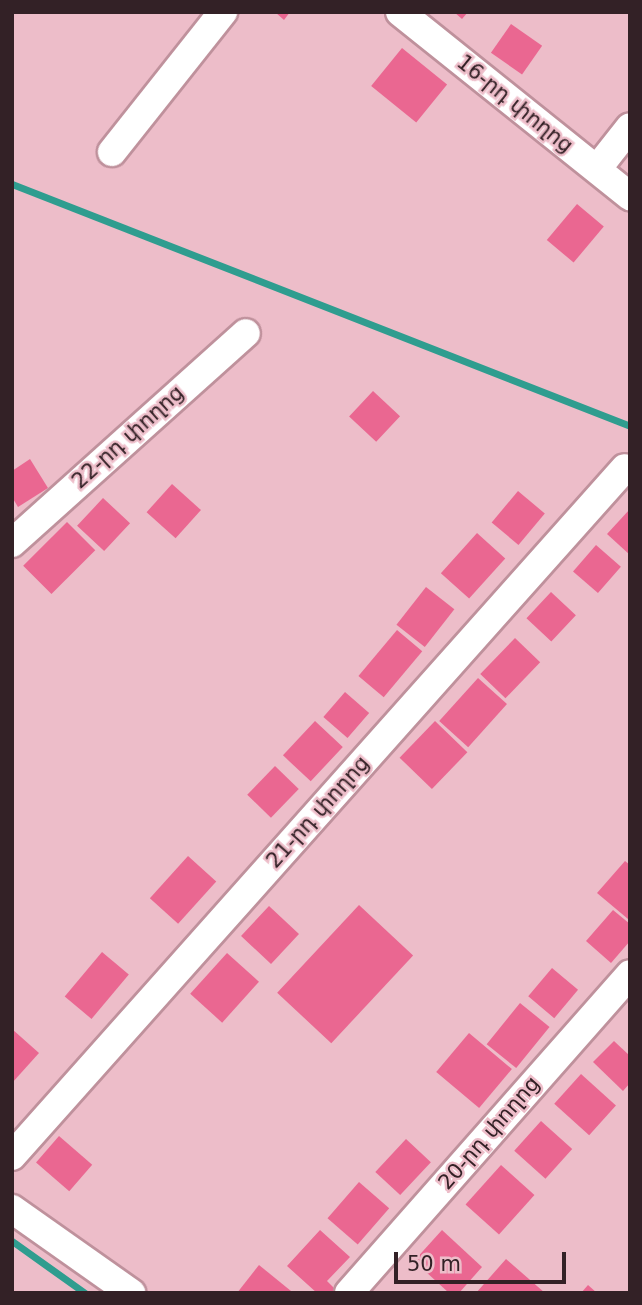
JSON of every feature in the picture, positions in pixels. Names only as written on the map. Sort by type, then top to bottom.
[{"type":"street","points":[[112,152],[223,12]]},
{"type":"street","name":"16-րդ փողոց","points":[[400,12],[630,196]]},
{"type":"street","points":[[597,169],[630,127]]},
{"type":"street","name":"22-րդ փողոց","points":[[12,543],[246,333]]},
{"type":"street","name":"21-րդ փողոց","points":[[12,1156],[625,468]]},
{"type":"street","name":"20-րդ փողոց","points":[[349,1293],[630,974]]},
{"type":"street","points":[[12,1209],[131,1293]]},
{"type":"building","points":[[275,12],[290,12],[284,20]]},
{"type":"building","points":[[454,12],[468,12],[462,19]]},
{"type":"building","points":[[511,24],[542,46],[522,74],[491,53]]},
{"type":"building","points":[[402,48],[447,85],[416,123],[371,86]]},
{"type":"building","points":[[577,204],[604,226],[574,263],[547,240]]},
{"type":"building","points":[[373,391],[400,416],[376,442],[349,417]]},
{"type":"building","points":[[30,459],[48,488],[18,507],[12,497],[12,471]]},
{"type":"building","points":[[172,484],[201,510],[176,538],[147,512]]},
{"type":"building","points":[[518,491],[545,513],[518,545],[492,522]]},
{"type":"building","points":[[103,498],[130,523],[104,551],[77,526]]},
{"type":"building","points":[[630,509],[630,555],[607,534]]},
{"type":"building","points":[[67,522],[95,550],[51,594],[23,566]]},
{"type":"building","points":[[477,533],[505,558],[469,599],[441,573]]},
{"type":"building","points":[[596,545],[621,567],[598,593],[573,571]]},
{"type":"building","points":[[426,587],[454,609],[425,647],[396,625]]},
{"type":"building","points":[[551,592],[576,615],[551,642],[526,618]]},
{"type":"building","points":[[397,630],[422,651],[384,697],[358,676]]},
{"type":"building","points":[[515,638],[540,662],[505,698],[480,674]]},
{"type":"building","points":[[478,678],[507,704],[468,747],[439,721]]},
{"type":"building","points":[[345,692],[369,713],[348,738],[323,717]]},
{"type":"building","points":[[315,721],[343,747],[311,781],[283,755]]},
{"type":"building","points":[[435,721],[467,752],[432,789],[400,758]]},
{"type":"building","points":[[275,766],[299,789],[271,818],[247,795]]},
{"type":"building","points":[[188,856],[216,881],[178,924],[150,898]]},
{"type":"building","points":[[625,861],[630,865],[628,919],[597,893]]},
{"type":"building","points":[[359,905],[413,955],[331,1043],[277,993]]},
{"type":"building","points":[[269,906],[299,934],[271,964],[241,936]]},
{"type":"building","points":[[613,910],[630,924],[630,941],[611,963],[586,941]]},
{"type":"building","points":[[102,952],[129,974],[92,1019],[65,996]]},
{"type":"building","points":[[227,953],[259,982],[222,1023],[190,994]]},
{"type":"building","points":[[552,968],[578,990],[554,1018],[528,996]]},
{"type":"building","points":[[520,1003],[550,1027],[516,1068],[487,1044]]},
{"type":"building","points":[[12,1029],[39,1053],[12,1083]]},
{"type":"building","points":[[469,1033],[512,1069],[479,1108],[436,1072]]},
{"type":"building","points":[[614,1041],[630,1056],[630,1083],[623,1091],[593,1062]]},
{"type":"building","points":[[581,1074],[616,1105],[589,1135],[554,1104]]},
{"type":"building","points":[[541,1121],[572,1149],[545,1179],[514,1151]]},
{"type":"building","points":[[59,1136],[92,1165],[69,1191],[36,1162]]},
{"type":"building","points":[[406,1139],[431,1162],[400,1195],[375,1172]]},
{"type":"building","points":[[501,1165],[534,1195],[499,1234],[466,1204]]},
{"type":"building","points":[[359,1182],[389,1208],[358,1244],[328,1218]]},
{"type":"building","points":[[320,1230],[350,1257],[327,1281],[335,1289],[331,1293],[317,1293],[287,1266]]},
{"type":"building","points":[[442,1230],[482,1267],[459,1293],[449,1293],[414,1261]]},
{"type":"building","points":[[506,1259],[545,1293],[476,1293]]},
{"type":"building","points":[[259,1265],[291,1291],[290,1293],[237,1293]]},
{"type":"building","points":[[588,1285],[597,1293],[581,1293]]},
{"type":"waterway","points":[[12,184],[630,426]]},
{"type":"waterway","points":[[12,1241],[85,1293]]}]
